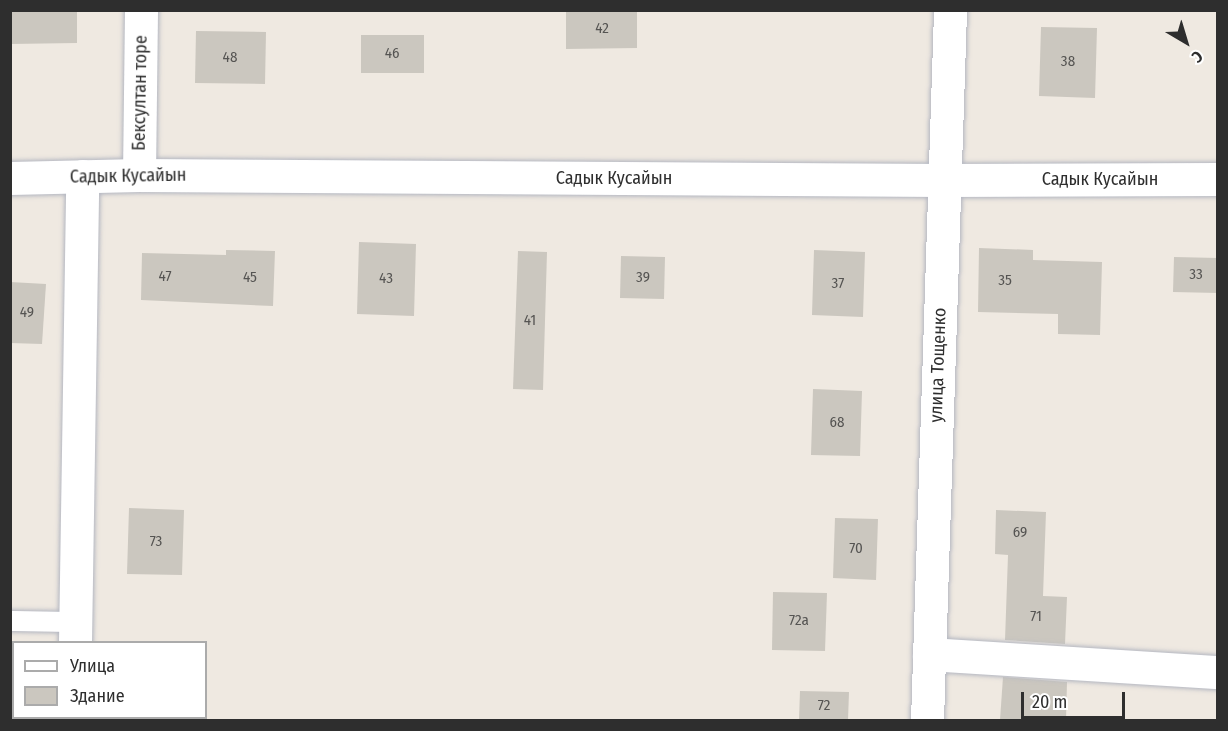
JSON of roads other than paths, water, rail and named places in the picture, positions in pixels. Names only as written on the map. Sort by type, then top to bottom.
[{"type":"street","name":"Бексултан торе","points":[[139,175],[141,10]]},
{"type":"street","name":"улица Тощенко","points":[[927,720],[950,10]]},
{"type":"street","name":"Садык Кусайын","points":[[10,178],[139,175],[944,180],[1218,179]]},
{"type":"street","points":[[75,632],[82,176]]},
{"type":"street","points":[[929,654],[1218,672]]},
{"type":"lane","points":[[10,621],[75,632]]}]
